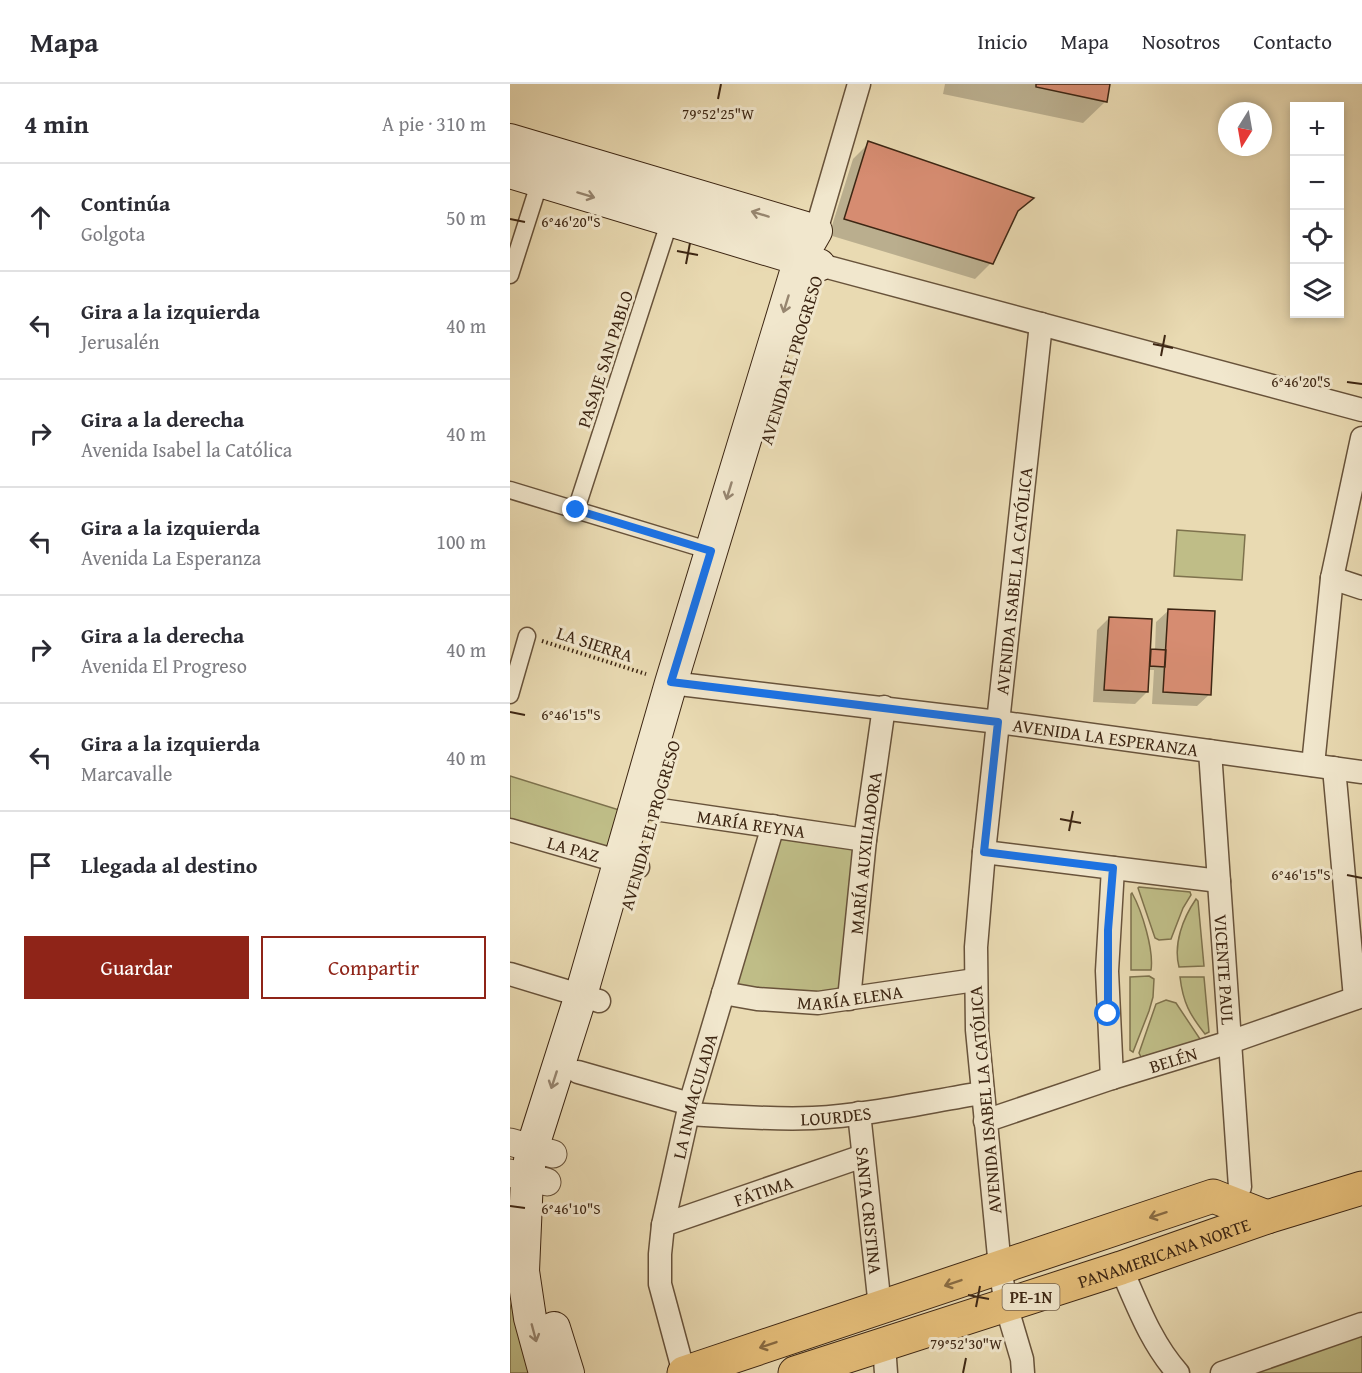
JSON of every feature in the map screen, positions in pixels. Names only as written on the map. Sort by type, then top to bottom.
[{"type":"highway","name":"PANAMERICANA NORTE","points":[[795,1373],[885,1359],[1006,1305],[1362,1188]]},
{"type":"highway","points":[[1226,1192],[1267,1218]]},
{"type":"highway","name":"PANAMERICANA NORTE","points":[[684,1373],[1226,1192]]},
{"type":"main road","points":[[510,140],[816,231]]},
{"type":"main road","points":[[510,172],[810,262]]},
{"type":"main road","name":"AVENIDA EL PROGRESO","points":[[681,684],[759,470],[816,231]]},
{"type":"main road","name":"AVENIDA EL PROGRESO","points":[[545,1373],[530,1318],[523,1271],[530,1163],[590,998],[681,684],[711,551],[810,262]]},
{"type":"main road","name":"AVENIDA EL PROGRESO","points":[[568,1373],[553,1325],[546,1289],[542,1253],[543,1217],[530,1163],[578,1072],[590,998]]},
{"type":"street","points":[[816,231],[860,84]]},
{"type":"street","points":[[510,275],[540,181]]},
{"type":"street","name":"PASAJE SAN PABLO","points":[[576,510],[670,220]]},
{"type":"street","points":[[810,262],[1362,410]]},
{"type":"street","name":"AVENIDA ISABEL LA CATÓLICA","points":[[1026,1368],[1006,1305],[1000,1267],[982,1093],[975,980],[984,852],[1041,324]]},
{"type":"street","points":[[1359,997],[1354,904],[1324,766],[1332,578],[1362,438]]},
{"type":"street","points":[[510,490],[711,551]]},
{"type":"street","points":[[1332,578],[1362,588]]},
{"type":"street","points":[[510,695],[527,636]]},
{"type":"street","name":"AVENIDA LA ESPERANZA","points":[[681,684],[884,707],[1362,772]]},
{"type":"street","name":"MARÍA AUXILIADORA","points":[[849,999],[865,840],[884,707]]},
{"type":"street","name":"VICENTE PAUL","points":[[1210,751],[1230,1042],[1226,1192]]},
{"type":"street","name":"MARÍA REYNA","points":[[646,806],[865,840]]},
{"type":"street","name":"LA INMACULADA","points":[[684,1373],[660,1284],[663,1225],[689,1109],[773,826]]},
{"type":"street","name":"LA PAZ","points":[[510,830],[629,865]]},
{"type":"street","points":[[984,852],[1219,881]]},
{"type":"street","points":[[1112,1078],[1107,971],[1113,868]]},
{"type":"street","points":[[510,974],[590,998]]},
{"type":"street","name":"MARÍA ELENA","points":[[723,993],[757,999],[818,1003],[975,980]]},
{"type":"street","name":"BELÉN","points":[[985,1121],[1112,1078],[1230,1042],[1359,997]]},
{"type":"street","name":"LOURDES","points":[[578,1072],[689,1109],[765,1118],[813,1118],[859,1113],[982,1093]]},
{"type":"street","name":"SANTA CRISTINA","points":[[859,1113],[880,1308]]},
{"type":"street","name":"FÁTIMA","points":[[663,1225],[863,1156]]},
{"type":"street","name":"AVENIDA EL PROGRESO","points":[[510,1245],[530,1163]]},
{"type":"street","points":[[1121,1268],[1147,1326],[1167,1361],[1178,1373]]},
{"type":"street","points":[[1222,1373],[1362,1324]]},
{"type":"path","name":"LA SIERRA","points":[[527,636],[681,684]]},
{"type":"shaded area","points":[[1177,530],[1245,535],[1242,580],[1174,576]]},
{"type":"shaded area","points":[[510,776],[632,814],[622,857],[510,822]]},
{"type":"shaded area","points":[[778,832],[859,844],[843,992],[788,995],[732,986]]},
{"type":"shaded area","points":[[1139,887],[1190,892],[1191,895],[1183,908],[1171,939],[1155,938]]},
{"type":"shaded area","points":[[1132,893],[1146,931],[1151,952],[1151,970],[1131,970]]},
{"type":"shaded area","points":[[1196,899],[1204,966],[1179,967],[1177,949],[1180,932]]},
{"type":"shaded area","points":[[1149,976],[1154,979],[1153,997],[1133,1052],[1130,1050],[1130,977]]},
{"type":"shaded area","points":[[1180,977],[1204,977],[1209,1032],[1205,1034],[1188,1008]]},
{"type":"shaded area","points":[[1166,1000],[1176,1003],[1202,1042],[1141,1057],[1139,1053],[1156,1004]]},
{"type":"shaded area","points":[[516,1278],[535,1373],[510,1373],[510,1310]]},
{"type":"shaded area","points":[[1362,1331],[1362,1373],[1239,1373]]},
{"type":"building","points":[[1036,84],[1110,84],[1107,102],[1036,87]]},
{"type":"building","points":[[868,141],[1034,198],[1018,211],[993,264],[844,219]]},
{"type":"building","points":[[1168,609],[1215,611],[1211,695],[1163,692]]},
{"type":"building","points":[[1109,617],[1152,619],[1148,692],[1104,690]]},
{"type":"building","points":[[1151,649],[1166,650],[1165,667],[1150,666]]},
{"type":"route","points":[[576,510],[711,551],[671,682],[998,722],[984,852],[1113,868],[1108,930],[1108,1014]]}]
